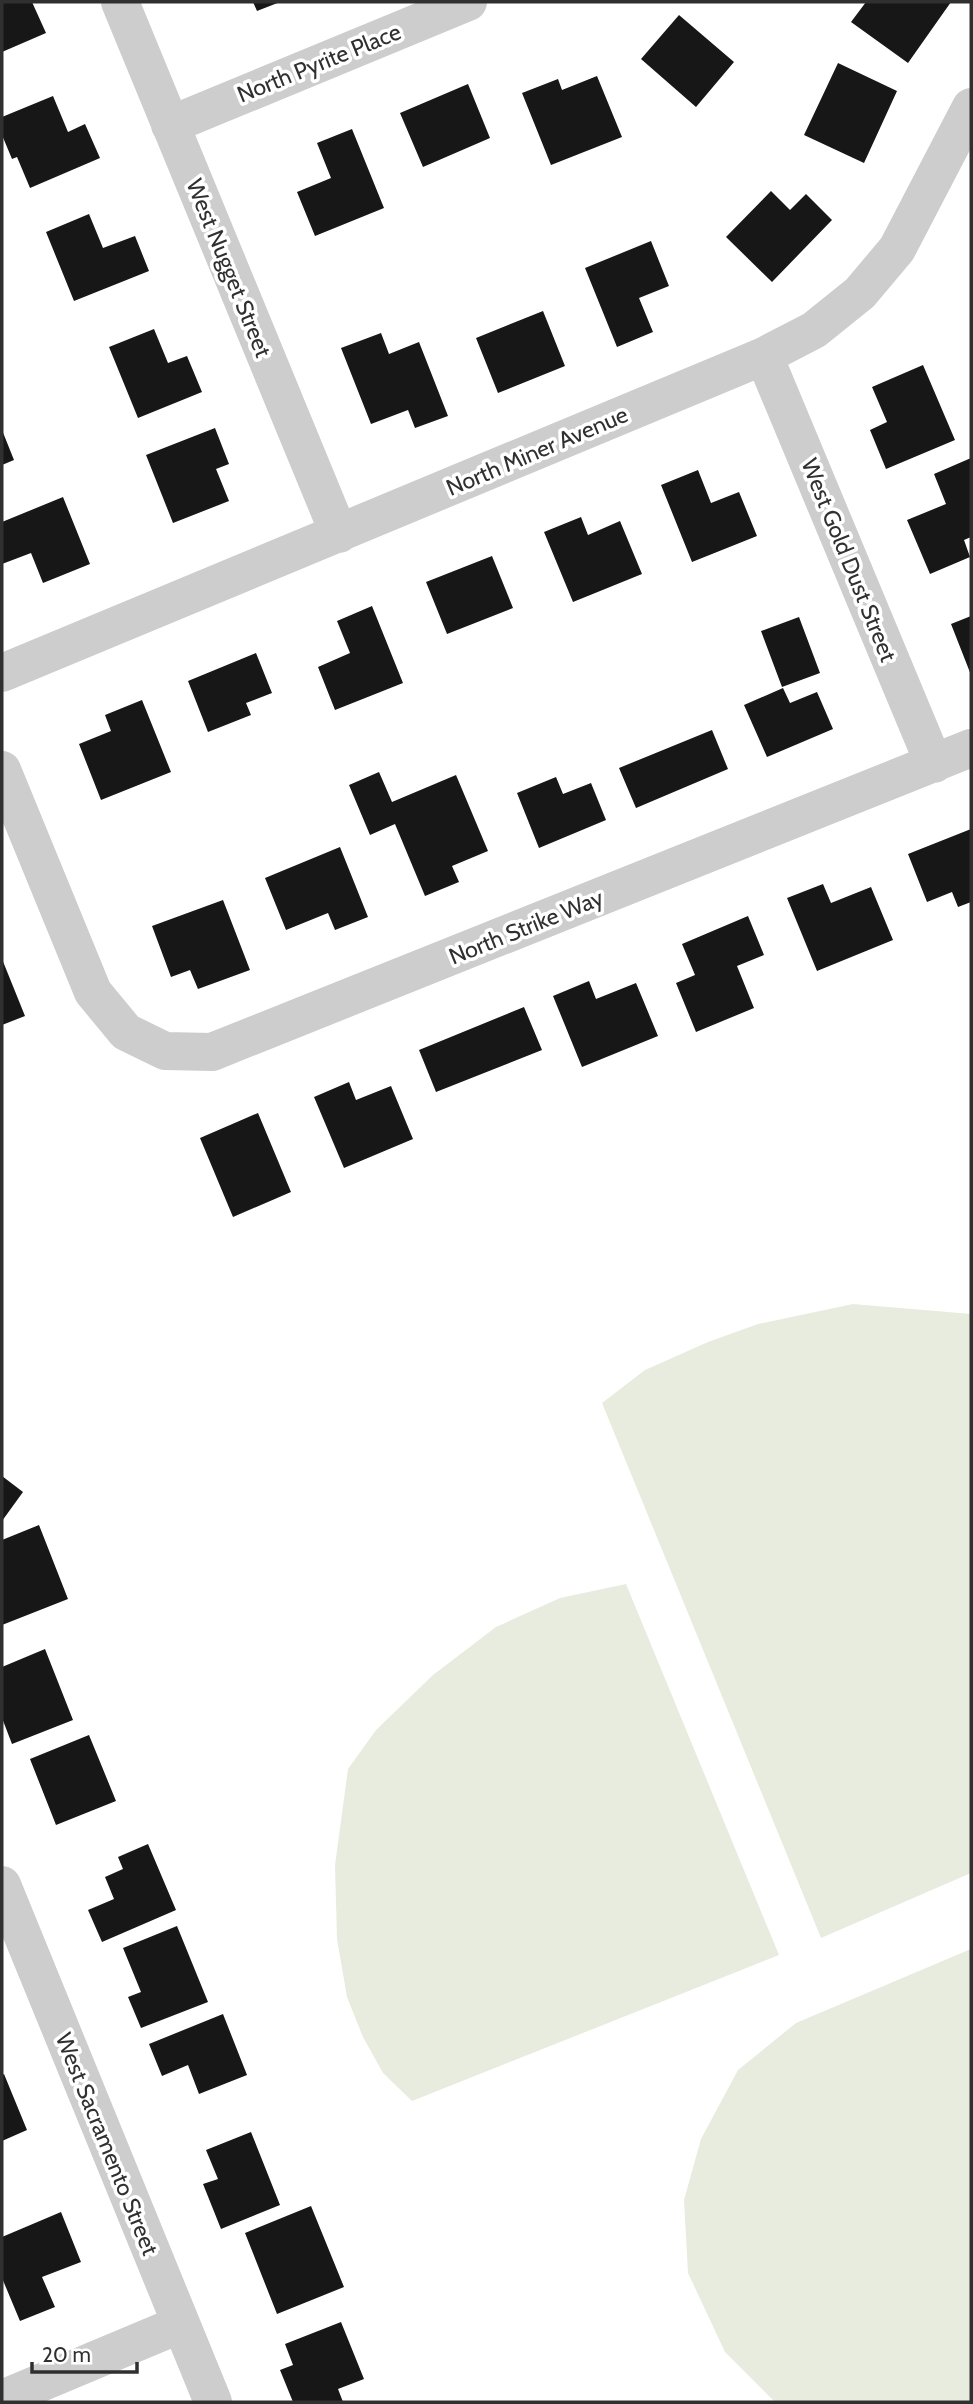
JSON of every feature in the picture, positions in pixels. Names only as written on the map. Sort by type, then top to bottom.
[{"type":"street","name":"West Nugget Street","points":[[120,2],[339,534]]},
{"type":"street","name":"North Pyrite Place","points":[[170,125],[468,2]]},
{"type":"street","name":"North Miner Avenue","points":[[2,673],[764,356],[814,330],[860,293],[897,249],[971,107]]},
{"type":"street","name":"West Gold Dust Street","points":[[764,356],[934,764]]},
{"type":"street","name":"North Strike Way","points":[[2,770],[93,992],[125,1032],[165,1051],[212,1052],[971,748]]},
{"type":"street","name":"West Sacramento Street","points":[[2,1885],[15,1957],[181,2324],[213,2402]]},
{"type":"street","points":[[2,2399],[181,2324]]},
{"type":"shaded area","points":[[853,1304],[971,1314],[971,1873],[821,1938],[602,1403],[645,1370],[708,1342],[758,1324]]},
{"type":"shaded area","points":[[626,1584],[779,1955],[412,2101],[383,2073],[363,2037],[347,1997],[337,1939],[335,1865],[348,1769],[376,1730],[433,1675],[496,1627],[560,1598]]},
{"type":"shaded area","points":[[971,1949],[971,2402],[775,2402],[725,2352],[688,2273],[684,2200],[701,2139],[738,2070],[796,2023]]},
{"type":"building","points":[[2,2],[32,2],[46,33],[2,52]]},
{"type":"building","points":[[253,2],[280,2],[257,11]]},
{"type":"building","points":[[866,2],[951,2],[908,63],[851,22]]},
{"type":"building","points":[[679,15],[734,62],[696,107],[641,59]]},
{"type":"building","points":[[838,63],[897,91],[864,163],[804,135]]},
{"type":"building","points":[[597,76],[622,137],[551,165],[522,93],[558,79],[562,90]]},
{"type":"building","points":[[468,84],[490,138],[423,167],[400,113]]},
{"type":"building","points":[[53,96],[68,132],[85,124],[100,158],[30,188],[17,157],[12,159],[2,135],[2,117]]},
{"type":"building","points":[[352,129],[384,208],[315,236],[297,192],[331,178],[317,143]]},
{"type":"building","points":[[771,191],[790,210],[806,194],[832,220],[772,282],[726,237]]},
{"type":"building","points":[[89,214],[103,248],[135,236],[149,271],[74,301],[46,232]]},
{"type":"building","points":[[651,241],[669,286],[639,298],[653,332],[617,347],[585,268]]},
{"type":"building","points":[[543,311],[565,366],[498,393],[476,338]]},
{"type":"building","points":[[154,329],[168,363],[187,356],[202,392],[138,418],[109,347]]},
{"type":"building","points":[[381,333],[389,354],[419,342],[448,416],[415,428],[408,410],[371,424],[341,348]]},
{"type":"building","points":[[923,365],[955,440],[886,469],[870,430],[887,422],[872,387]]},
{"type":"building","points":[[215,428],[229,464],[216,469],[229,501],[173,523],[146,455]]},
{"type":"building","points":[[2,430],[14,460],[2,465]]},
{"type":"building","points":[[971,458],[971,537],[964,540],[970,557],[930,574],[907,520],[946,504],[934,474]]},
{"type":"building","points":[[698,470],[711,503],[739,492],[757,536],[692,562],[661,485]]},
{"type":"building","points":[[63,497],[90,564],[43,583],[31,553],[2,564],[2,522]]},
{"type":"building","points":[[581,517],[588,535],[620,521],[642,574],[573,602],[544,532]]},
{"type":"building","points":[[492,556],[513,608],[447,634],[426,582]]},
{"type":"building","points":[[372,606],[403,683],[335,710],[318,667],[350,653],[337,621]]},
{"type":"building","points":[[971,616],[971,675],[951,624]]},
{"type":"building","points":[[799,617],[820,673],[782,687],[761,631]]},
{"type":"building","points":[[256,653],[272,693],[246,703],[251,715],[208,732],[188,681]]},
{"type":"building","points":[[783,688],[790,703],[817,692],[833,729],[767,757],[744,705]]},
{"type":"building","points":[[142,700],[171,772],[101,800],[79,744],[111,731],[105,715]]},
{"type":"building","points":[[712,730],[728,769],[636,808],[619,768]]},
{"type":"building","points":[[379,772],[392,802],[456,775],[488,851],[452,866],[459,882],[425,896],[395,824],[370,835],[349,785]]},
{"type":"building","points":[[556,777],[563,794],[591,783],[606,820],[539,848],[517,793]]},
{"type":"building","points":[[971,829],[971,902],[958,907],[952,892],[927,902],[908,854]]},
{"type":"building","points":[[340,847],[368,917],[335,930],[328,913],[286,930],[265,878]]},
{"type":"building","points":[[823,884],[831,903],[871,887],[893,940],[817,971],[787,898]]},
{"type":"building","points":[[223,900],[250,970],[198,989],[190,970],[171,977],[152,926]]},
{"type":"building","points":[[748,916],[764,955],[737,966],[754,1008],[696,1032],[676,983],[695,975],[682,944]]},
{"type":"building","points":[[2,959],[25,1016],[2,1025]]},
{"type":"building","points":[[589,981],[596,999],[636,983],[658,1036],[582,1067],[553,996]]},
{"type":"building","points":[[524,1007],[542,1050],[436,1092],[419,1050]]},
{"type":"building","points":[[349,1082],[356,1100],[391,1086],[413,1139],[344,1168],[314,1097]]},
{"type":"building","points":[[258,1113],[291,1192],[233,1217],[200,1138]]},
{"type":"building","points":[[2,1476],[23,1492],[2,1521]]},
{"type":"building","points":[[39,1525],[68,1599],[2,1625],[2,1540]]},
{"type":"building","points":[[45,1649],[73,1720],[12,1744],[2,1718],[2,1667]]},
{"type":"building","points":[[89,1735],[116,1801],[56,1825],[30,1759]]},
{"type":"building","points":[[148,1844],[176,1910],[102,1942],[88,1910],[114,1899],[105,1877],[123,1869],[118,1857]]},
{"type":"building","points":[[177,1926],[208,2002],[141,2028],[128,1997],[141,1992],[123,1948]]},
{"type":"building","points":[[223,2014],[247,2075],[199,2094],[188,2065],[162,2076],[149,2044]]},
{"type":"building","points":[[4,2074],[27,2130],[2,2141],[2,2075]]},
{"type":"building","points":[[251,2132],[280,2205],[221,2229],[203,2184],[218,2179],[206,2150]]},
{"type":"building","points":[[311,2206],[344,2287],[277,2314],[245,2233]]},
{"type":"building","points":[[61,2212],[81,2262],[42,2277],[55,2307],[20,2321],[2,2278],[2,2237]]},
{"type":"building","points":[[341,2322],[364,2379],[338,2389],[343,2402],[293,2402],[280,2370],[293,2365],[285,2344]]}]
